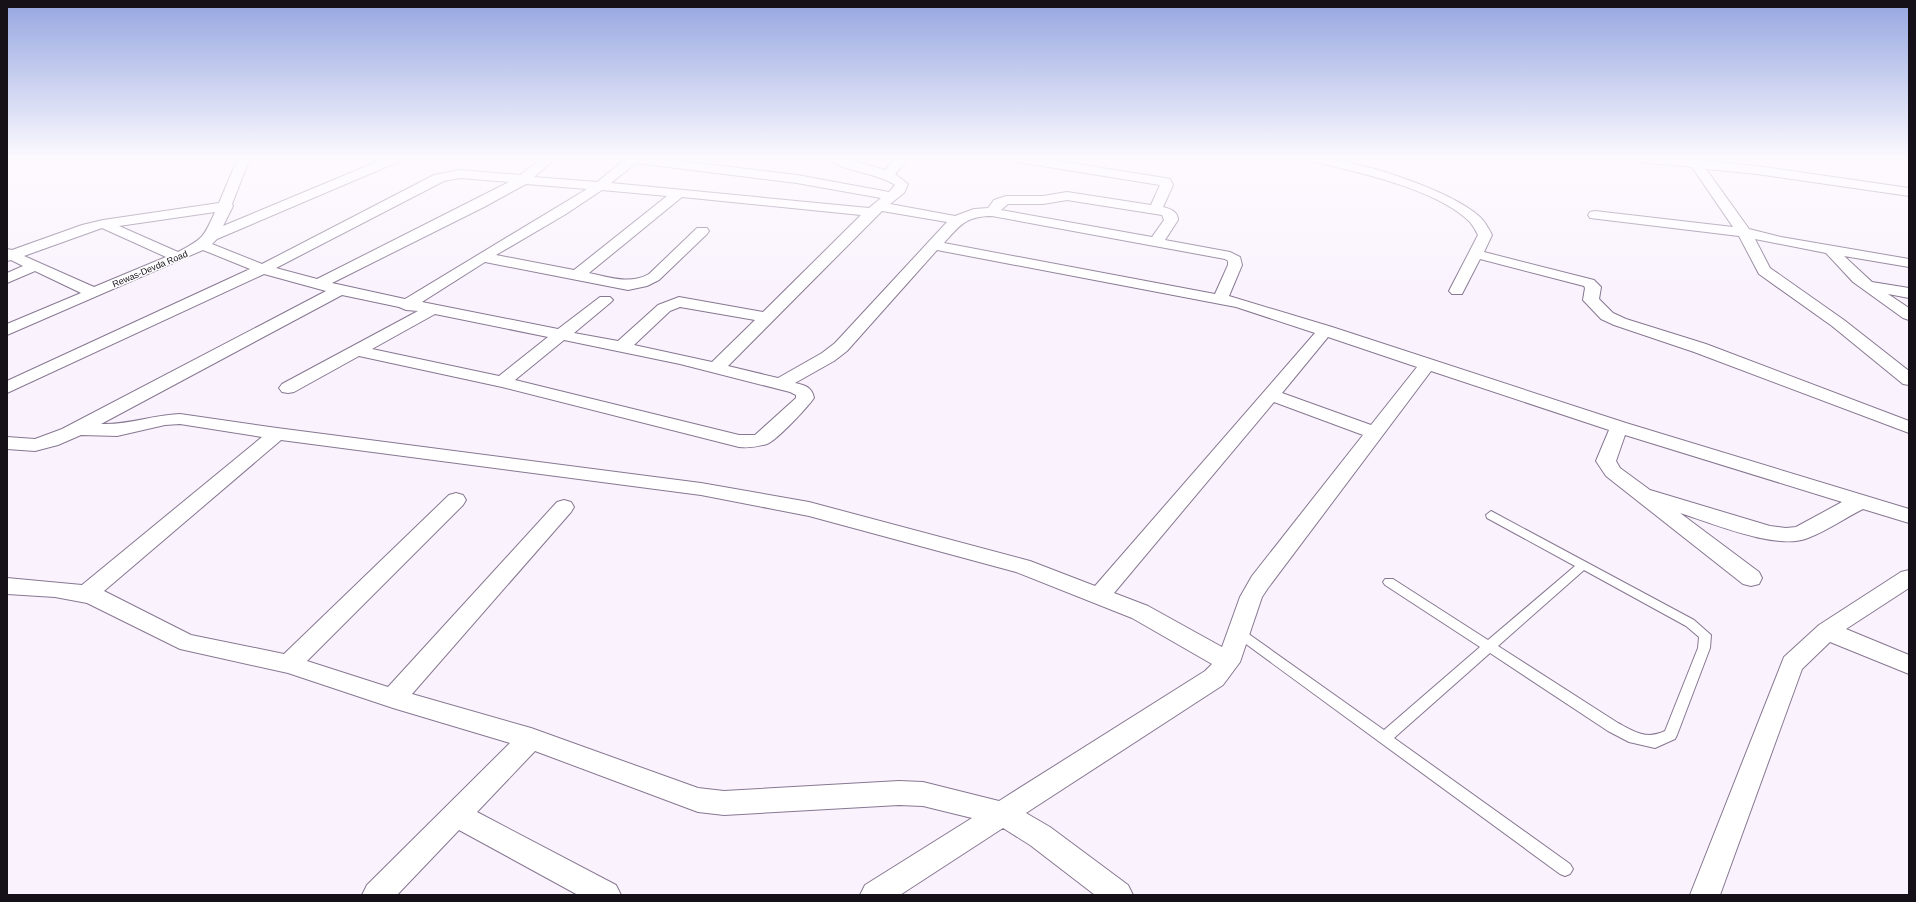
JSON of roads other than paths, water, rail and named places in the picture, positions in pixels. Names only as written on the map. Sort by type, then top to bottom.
[{"type":"street","points":[[228,200],[207,240],[263,269],[340,290],[406,305],[561,334],[716,368],[796,388],[804,392],[805,398],[801,404],[772,432],[762,439],[751,442],[739,441],[502,382],[359,351]]},
{"type":"street","name":"Rewas-Devda Road","points":[[7,330],[178,257],[207,240],[299,200]]},
{"type":"street","points":[[7,388],[263,269],[396,200]]},
{"type":"street","points":[[319,284],[484,200]]},
{"type":"street","points":[[406,305],[579,200]]},
{"type":"street","points":[[577,275],[670,200]]},
{"type":"street","points":[[766,200],[876,209],[957,220]]},
{"type":"street","points":[[716,368],[766,317],[876,209],[887,200]]},
{"type":"street","points":[[992,212],[999,203],[1006,200]]},
{"type":"street","points":[[1093,200],[1166,212],[1171,216],[1171,220],[1156,242]]},
{"type":"street","points":[[1155,210],[1160,200]]},
{"type":"street","points":[[1442,200],[1469,214],[1484,228],[1485,235],[1457,291]]},
{"type":"street","points":[[1722,200],[1744,232],[1764,272],[1838,323],[1909,380]]},
{"type":"street","points":[[8,255],[103,224],[226,206]]},
{"type":"street","points":[[780,384],[828,357],[841,347],[957,220],[967,214],[992,212],[1230,256],[1235,260],[1221,298]]},
{"type":"street","points":[[1595,216],[1744,232],[1781,242],[1909,263]]},
{"type":"street","points":[[103,224],[178,257]]},
{"type":"street","points":[[483,257],[628,285],[646,282],[702,231]]},
{"type":"street","points":[[934,245],[1221,298],[1326,330],[1619,427],[1909,516]]},
{"type":"street","points":[[1832,250],[1846,270],[1864,285],[1909,315]]},
{"type":"street","points":[[1476,254],[1589,282],[1593,287],[1591,300],[1607,316],[1700,348],[1909,427]]},
{"type":"street","points":[[8,255],[93,293]]},
{"type":"street","points":[[7,278],[35,266]]},
{"type":"street","points":[[1864,285],[1909,293]]},
{"type":"street","points":[[7,443],[20,446],[33,446],[49,442],[78,429],[340,290]]},
{"type":"street","points":[[502,382],[605,300]]},
{"type":"street","points":[[622,347],[664,308],[680,302],[766,317]]},
{"type":"street","points":[[288,388],[359,351],[431,310]]},
{"type":"street","points":[[1099,596],[1326,330]]},
{"type":"street","points":[[875,895],[1214,678],[1228,662],[1251,597],[1260,582],[1428,364]]},
{"type":"street","points":[[1270,395],[1375,432]]},
{"type":"street","points":[[78,429],[117,430],[165,420],[180,419],[277,434],[701,489],[784,503],[1001,559],[1140,612],[1228,662]]},
{"type":"street","points":[[1619,427],[1606,461],[1613,472],[1751,578]]},
{"type":"street","points":[[86,594],[277,434]]},
{"type":"street","points":[[1640,494],[1769,533],[1786,535],[1801,533],[1861,501]]},
{"type":"street","points":[[289,664],[456,500]]},
{"type":"street","points":[[393,698],[564,508]]},
{"type":"street","points":[[1705,895],[1792,664],[1804,650],[1827,630],[1909,578]]},
{"type":"street","points":[[7,586],[86,594],[102,600],[173,638],[188,643],[289,664],[393,698],[531,739],[698,800],[724,803],[899,792],[923,794],[1003,814],[1040,836],[1118,895]]},
{"type":"street","points":[[1827,630],[1909,665]]},
{"type":"street","points":[[377,895],[531,739]]},
{"type":"street","points":[[456,815],[606,895]]},
{"type":"lane","points":[[1389,582],[1613,727],[1634,738],[1655,742],[1670,734],[1704,648],[1705,635],[1690,624],[1491,515]]},
{"type":"lane","points":[[1384,738],[1583,565]]},
{"type":"lane","points":[[1239,633],[1565,869]]}]
